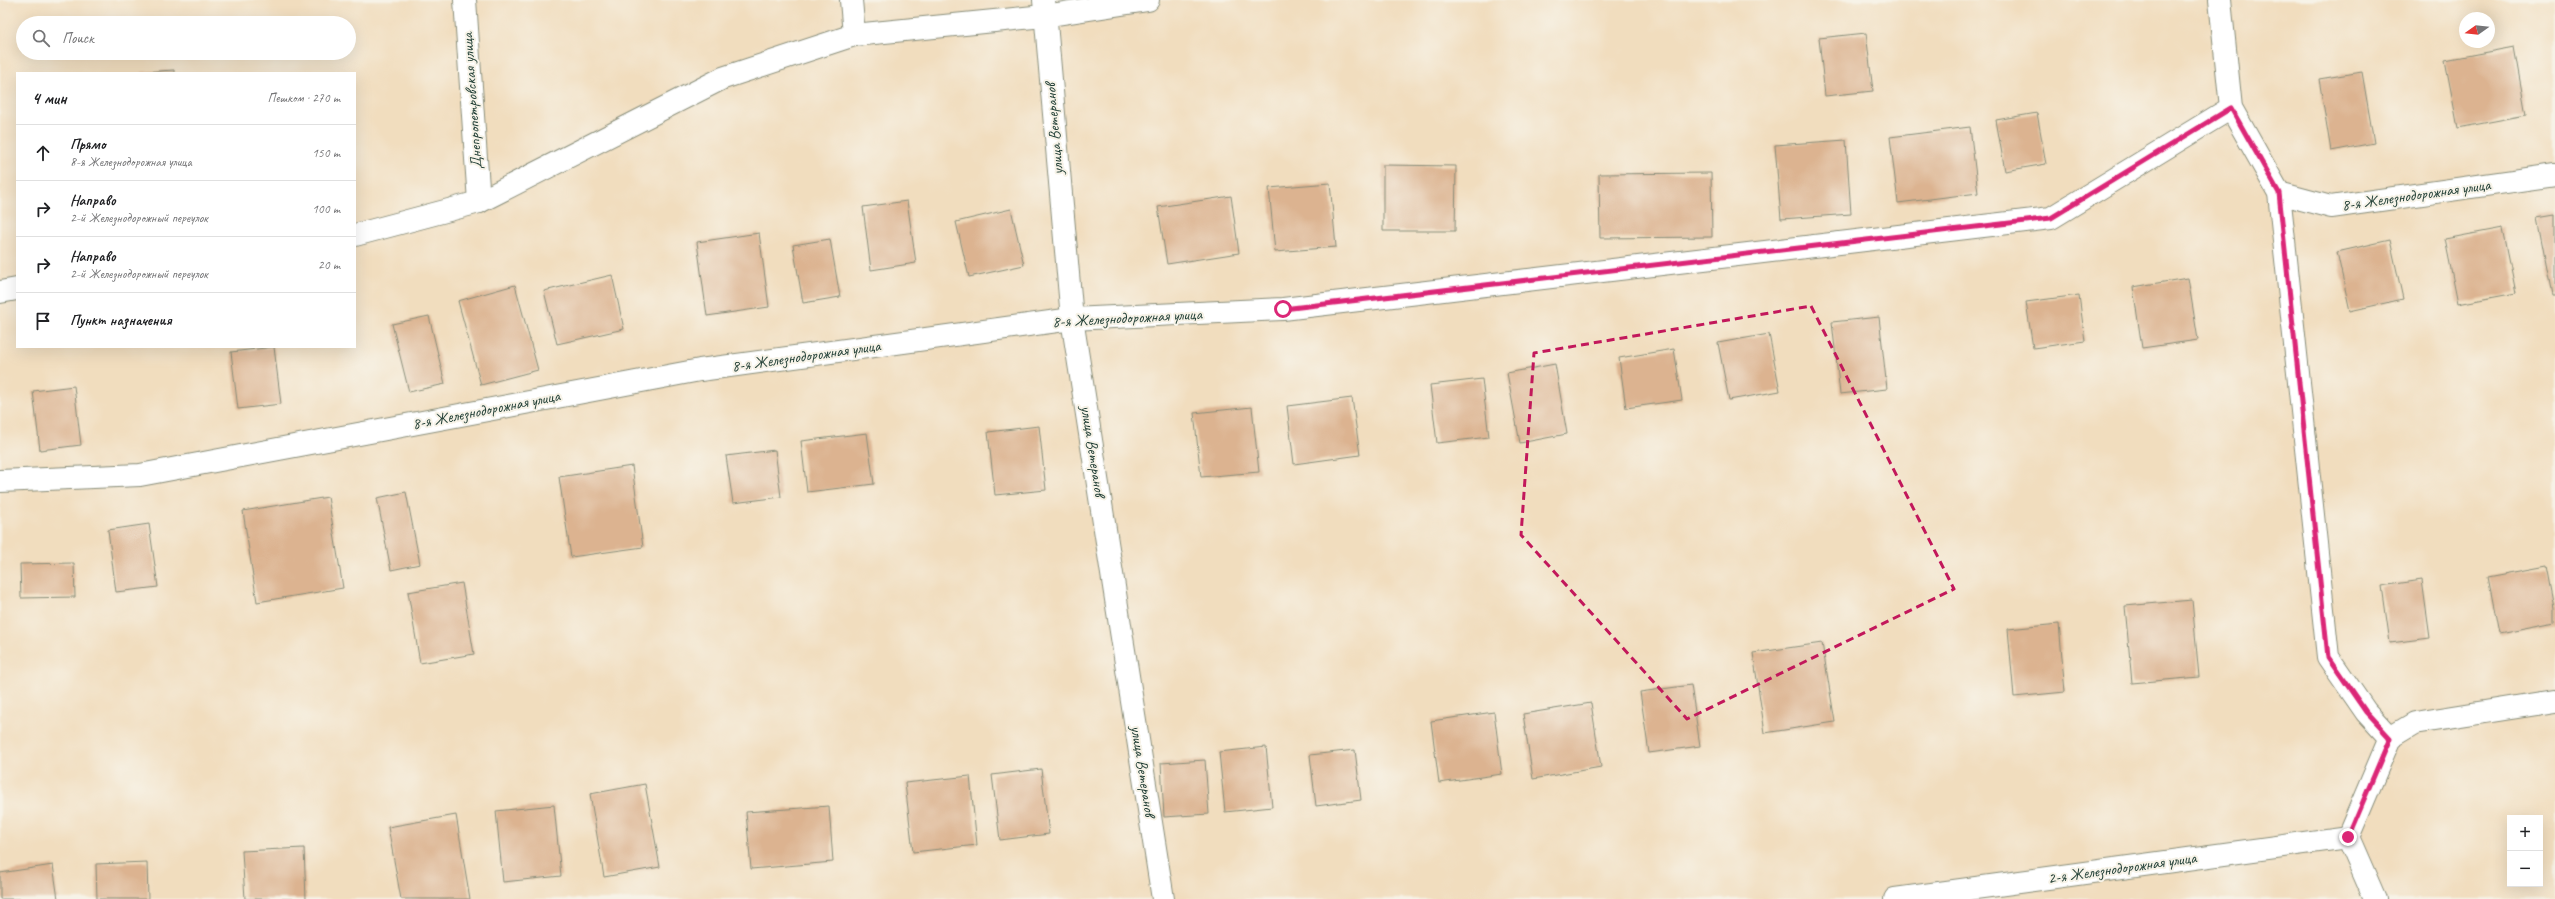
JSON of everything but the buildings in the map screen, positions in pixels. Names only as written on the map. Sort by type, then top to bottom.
[{"type":"street","name":"Днепропетровская улица","points":[[465,0],[479,202]]},
{"type":"street","points":[[851,0],[854,35]]},
{"type":"street","points":[[356,235],[479,202],[723,78],[854,35],[1044,8],[1148,0]]},
{"type":"street","points":[[2220,0],[2231,108],[2279,193],[2328,657],[2366,712],[2390,738]]},
{"type":"street","name":"улица Ветеранов","points":[[1044,8],[1072,319],[1163,899]]},
{"type":"street","name":"8-я Железнодорожная улица","points":[[0,481],[140,474],[700,370],[1072,319],[1283,309],[2051,218],[2231,108]]},
{"type":"street","name":"8-я Железнодорожная улица","points":[[2279,193],[2331,207],[2555,175]]},
{"type":"street","points":[[0,292],[16,290]]},
{"type":"street","points":[[2375,899],[2348,837],[2390,738],[2415,723],[2555,701]]},
{"type":"street","name":"2-я Железнодорожная улица","points":[[1895,899],[2348,837]]},
{"type":"highlighted area","points":[[1811,306],[1954,589],[1687,719],[1521,535],[1534,353]]},
{"type":"route","points":[[1283,309],[2051,218],[2200,129],[2231,108],[2279,193],[2328,657],[2366,712],[2390,738],[2348,837]]}]
